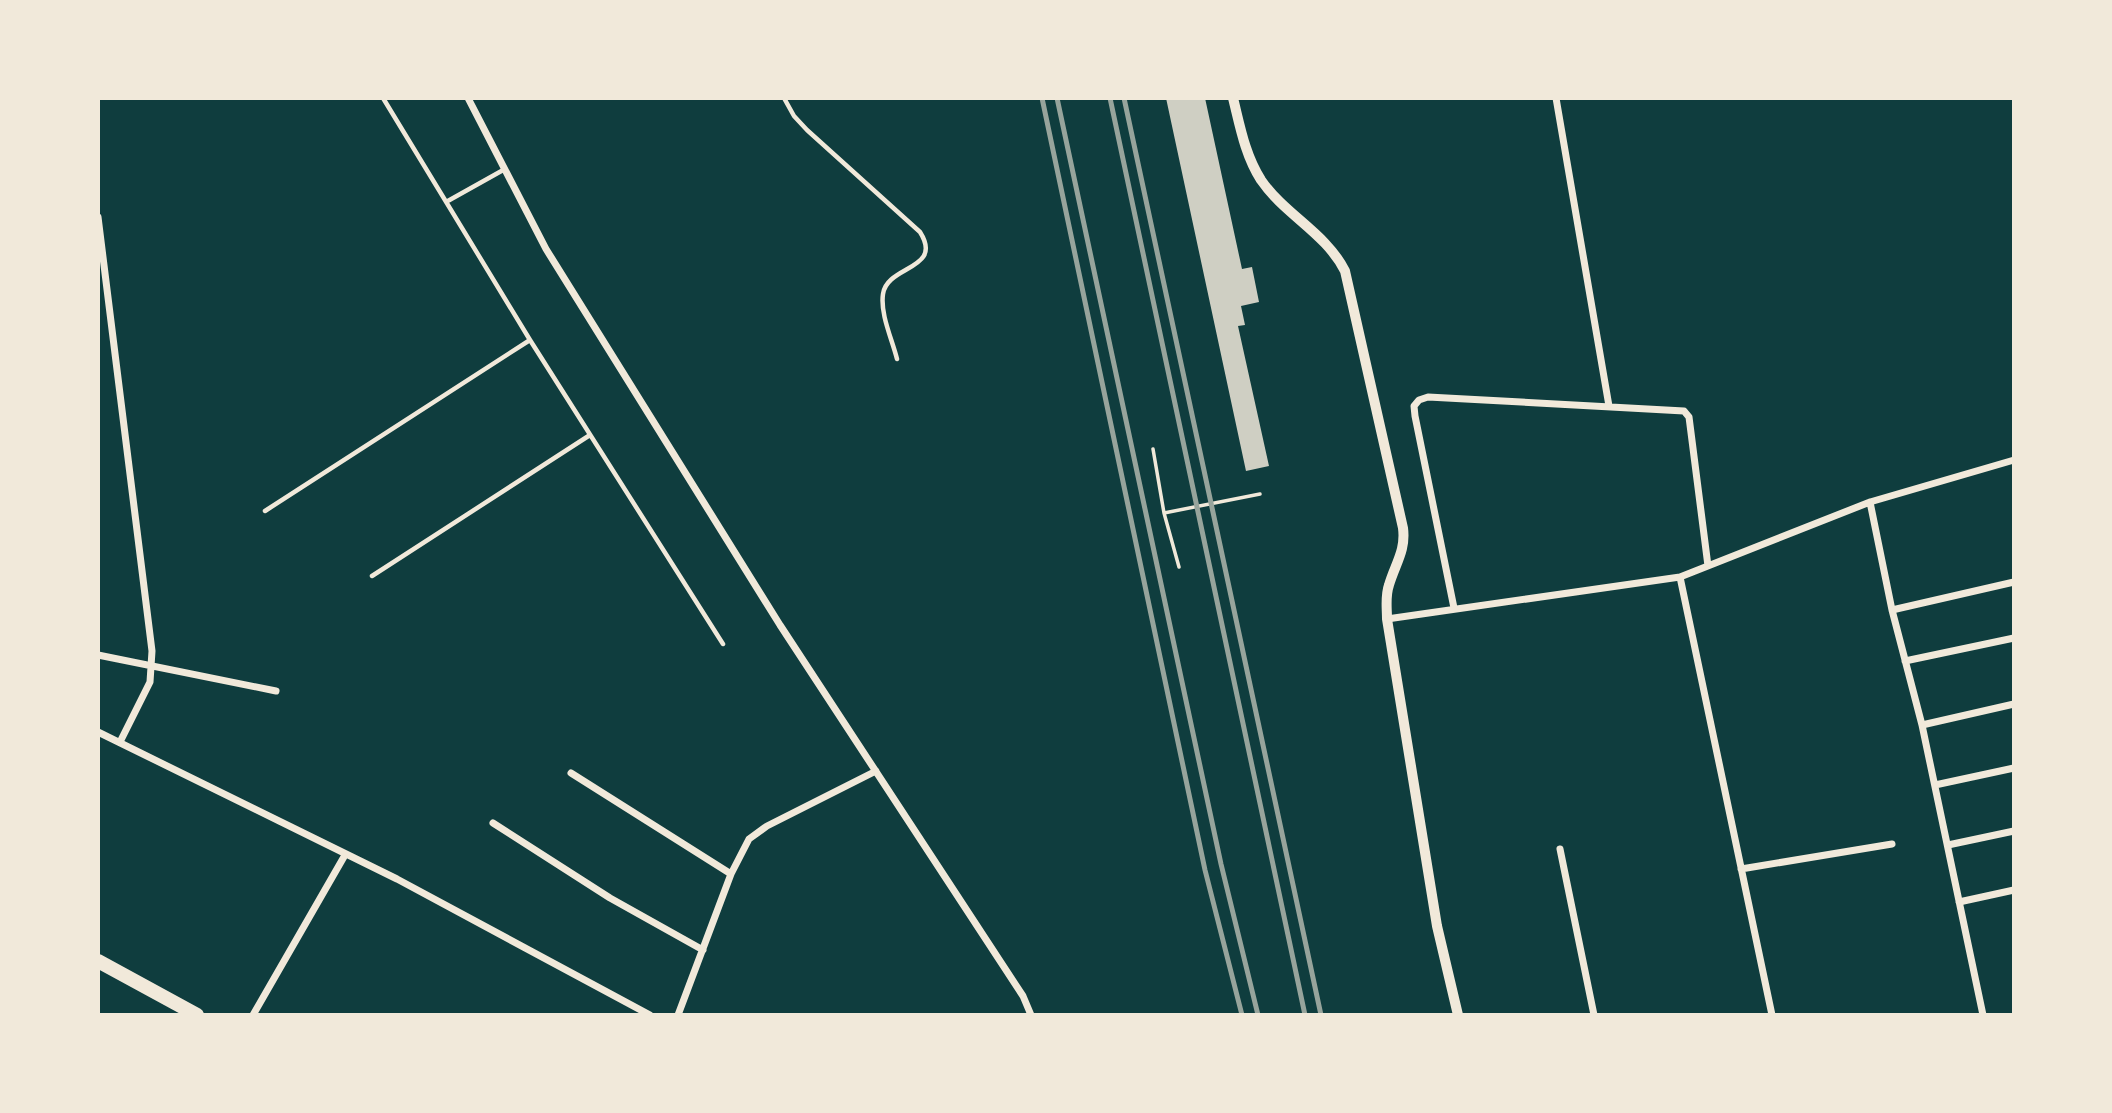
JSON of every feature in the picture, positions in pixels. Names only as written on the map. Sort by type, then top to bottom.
[{"type":"main road","points":[[98,961],[197,1015]]},
{"type":"street","points":[[468,98],[546,249],[780,625],[1023,996],[1031,1015]]},
{"type":"street","points":[[1233,98],[1248,155],[1262,181],[1335,252],[1345,271],[1405,543],[1387,589],[1387,619],[1437,926],[1458,1015]]},
{"type":"street","points":[[1556,98],[1609,406]]},
{"type":"street","points":[[98,217],[152,666],[150,682],[120,742]]},
{"type":"street","points":[[1454,608],[1415,416],[1415,406],[1419,400],[1428,397],[1684,411],[1689,417],[1708,566]]},
{"type":"street","points":[[1387,619],[1680,577],[1870,502],[2014,460]]},
{"type":"street","points":[[1870,502],[1892,610],[1922,725],[1983,1015]]},
{"type":"street","points":[[1680,577],[1772,1015]]},
{"type":"street","points":[[1892,610],[2014,582]]},
{"type":"street","points":[[1905,661],[2014,638]]},
{"type":"street","points":[[98,655],[276,691]]},
{"type":"street","points":[[1922,725],[2014,704]]},
{"type":"street","points":[[98,732],[397,879],[650,1015]]},
{"type":"street","points":[[1935,785],[2014,768]]},
{"type":"street","points":[[678,1015],[731,874],[749,839],[767,826],[876,771]]},
{"type":"street","points":[[571,774],[731,874]]},
{"type":"street","points":[[493,823],[610,898],[703,950]]},
{"type":"street","points":[[1948,845],[2014,831]]},
{"type":"street","points":[[1741,869],[1892,844]]},
{"type":"street","points":[[1560,849],[1594,1015]]},
{"type":"street","points":[[253,1015],[345,855]]},
{"type":"street","points":[[1959,902],[2014,890]]},
{"type":"lane","points":[[383,98],[530,341],[723,644]]},
{"type":"lane","points":[[784,98],[794,116],[807,130],[926,241],[926,252],[920,261],[887,282],[883,294],[897,359]]},
{"type":"lane","points":[[446,202],[505,169]]},
{"type":"lane","points":[[265,511],[530,341]]},
{"type":"lane","points":[[372,576],[590,435]]},
{"type":"path","points":[[1153,449],[1164,513],[1179,567]]},
{"type":"path","points":[[1164,513],[1260,494]]},
{"type":"building","points":[[1166,98],[1205,98],[1242,269],[1252,267],[1259,302],[1241,306],[1245,325],[1238,326],[1269,466],[1246,471]]},
{"type":"railway","points":[[1042,98],[1205,870],[1242,1015]]},
{"type":"railway","points":[[1057,98],[1221,864],[1258,1015]]},
{"type":"railway","points":[[1110,98],[1305,1015]]},
{"type":"railway","points":[[1124,98],[1321,1015]]}]
